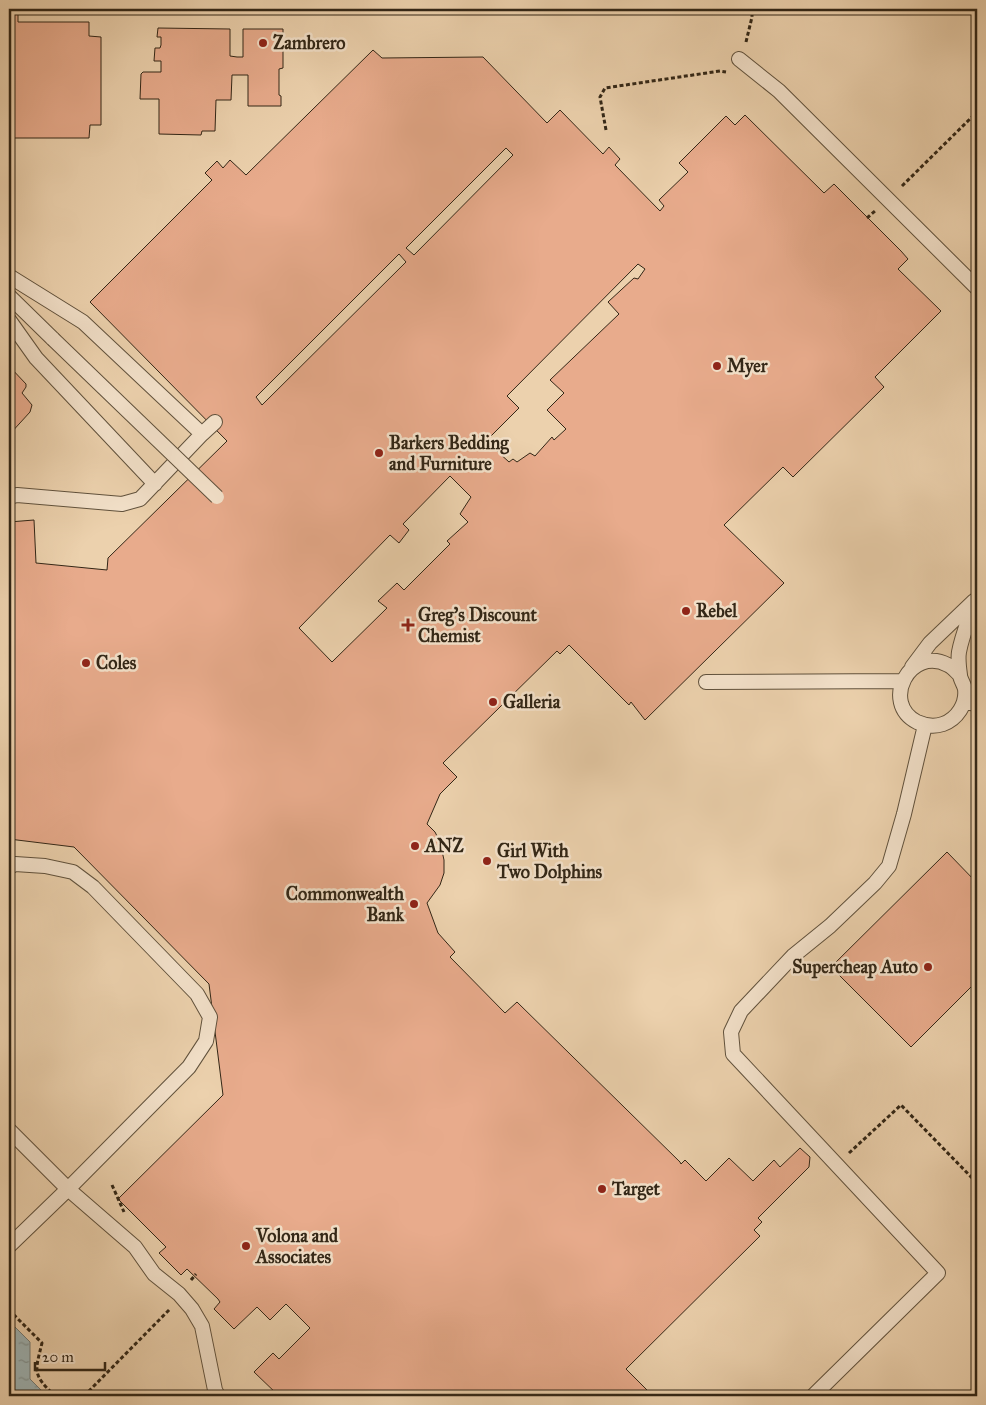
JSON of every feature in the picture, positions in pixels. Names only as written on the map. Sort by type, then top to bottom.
[{"type":"lane","points":[[739,59],[779,91],[977,288]]},
{"type":"lane","points":[[9,276],[83,322],[202,434]]},
{"type":"lane","points":[[9,296],[217,497]]},
{"type":"lane","points":[[9,320],[36,358],[155,484]]},
{"type":"lane","points":[[9,496],[17,495],[122,504],[140,499],[215,422]]},
{"type":"lane","points":[[976,599],[959,652],[960,675],[971,703],[949,722],[937,726],[924,725],[912,719],[903,708],[900,695],[906,675],[930,643],[976,599]]},
{"type":"lane","points":[[706,682],[906,675],[922,662],[936,661],[949,666],[960,675]]},
{"type":"lane","points":[[813,1396],[938,1273],[733,1054],[731,1032],[741,1011],[747,1004],[793,956],[830,926],[874,884],[889,866],[904,814],[924,725]]},
{"type":"lane","points":[[9,866],[15,864],[45,866],[73,872],[93,887],[197,994],[210,1018],[206,1041],[188,1067],[9,1246]]},
{"type":"lane","points":[[9,1130],[68,1189],[135,1247],[154,1274],[179,1294],[192,1309],[202,1326],[215,1390],[218,1396]]},
{"type":"path","points":[[745,44],[748,37],[752,9]]},
{"type":"path","points":[[606,130],[600,97],[605,88],[720,71],[733,74]]},
{"type":"path","points":[[902,186],[977,112]]},
{"type":"path","points":[[867,218],[878,209]]},
{"type":"path","points":[[837,1164],[901,1105],[977,1183]]},
{"type":"path","points":[[84,1396],[175,1304],[179,1294],[196,1274]]},
{"type":"path","points":[[9,1310],[42,1343],[36,1370],[42,1384],[55,1396]]},
{"type":"water","points":[[9,1321],[30,1342],[30,1379],[47,1396],[9,1396]]},
{"type":"building","points":[[9,9],[18,9],[18,22],[89,22],[89,36],[101,37],[101,125],[90,125],[89,138],[9,138]]},
{"type":"building","points":[[158,28],[230,29],[230,56],[237,57],[243,57],[243,29],[283,29],[283,68],[279,69],[281,106],[248,106],[248,75],[232,75],[231,100],[216,100],[215,131],[202,131],[201,135],[159,134],[159,99],[140,99],[141,74],[143,72],[161,72],[161,61],[154,61],[155,48],[160,48],[161,45],[161,37],[157,37]]},
{"type":"building","points":[[373,50],[382,58],[483,57],[547,123],[560,110],[603,154],[609,147],[620,159],[615,165],[660,211],[664,206],[659,200],[688,172],[679,163],[726,116],[735,125],[745,115],[824,193],[834,184],[901,251],[908,259],[898,269],[941,311],[875,377],[884,387],[793,477],[783,467],[724,525],[784,583],[645,720],[631,702],[629,705],[569,645],[560,654],[557,651],[443,763],[457,777],[440,794],[427,824],[435,832],[440,842],[444,860],[444,873],[440,885],[427,903],[438,933],[455,952],[450,957],[505,1013],[517,1002],[681,1164],[685,1160],[706,1181],[729,1158],[753,1181],[774,1160],[780,1167],[800,1148],[810,1157],[809,1167],[758,1218],[762,1222],[754,1230],[760,1236],[626,1369],[653,1396],[279,1396],[254,1372],[273,1353],[279,1359],[310,1328],[286,1304],[270,1320],[257,1307],[234,1329],[214,1309],[220,1302],[218,1299],[187,1269],[181,1275],[159,1253],[166,1247],[118,1199],[223,1095],[209,984],[74,847],[9,839],[9,522],[34,520],[36,563],[107,570],[108,558],[227,441],[90,302],[212,180],[205,173],[217,161],[223,168],[230,160],[246,175]],"holes":[[[506,148],[513,155],[414,255],[406,248]],[[399,254],[406,262],[262,405],[256,397]],[[638,264],[645,269],[638,279],[634,278],[608,302],[619,314],[550,380],[564,393],[547,410],[566,429],[554,440],[552,437],[535,456],[530,453],[517,462],[513,459],[509,462],[486,441],[519,408],[507,396]],[[450,476],[471,497],[460,514],[468,522],[447,541],[450,544],[404,590],[397,583],[378,601],[387,608],[332,662],[299,628],[390,535],[399,543],[409,530],[403,524]]]},
{"type":"building","points":[[9,366],[26,384],[22,393],[32,405],[30,412],[9,435]]},
{"type":"building","points":[[947,852],[977,883],[977,981],[911,1047],[831,967]]},
{"type":"place","name":"Zambrero","points":[[263,43]]},
{"type":"place","name":"Myer","points":[[717,366]]},
{"type":"place","name":"Barkers Bedding and Furniture","points":[[379,453]]},
{"type":"place","name":"Rebel","points":[[686,611]]},
{"type":"place","name":"Greg's Discount Chemist","points":[[408,625]]},
{"type":"place","name":"Coles","points":[[86,663]]},
{"type":"place","name":"Galleria","points":[[493,702]]},
{"type":"place","name":"ANZ","points":[[415,846]]},
{"type":"place","name":"Girl With Two Dolphins","points":[[487,861]]},
{"type":"place","name":"Commonwealth Bank","points":[[414,904]]},
{"type":"place","name":"Supercheap Auto","points":[[928,967]]},
{"type":"place","name":"Target","points":[[602,1189]]},
{"type":"place","name":"Volona and Associates","points":[[246,1246]]}]
